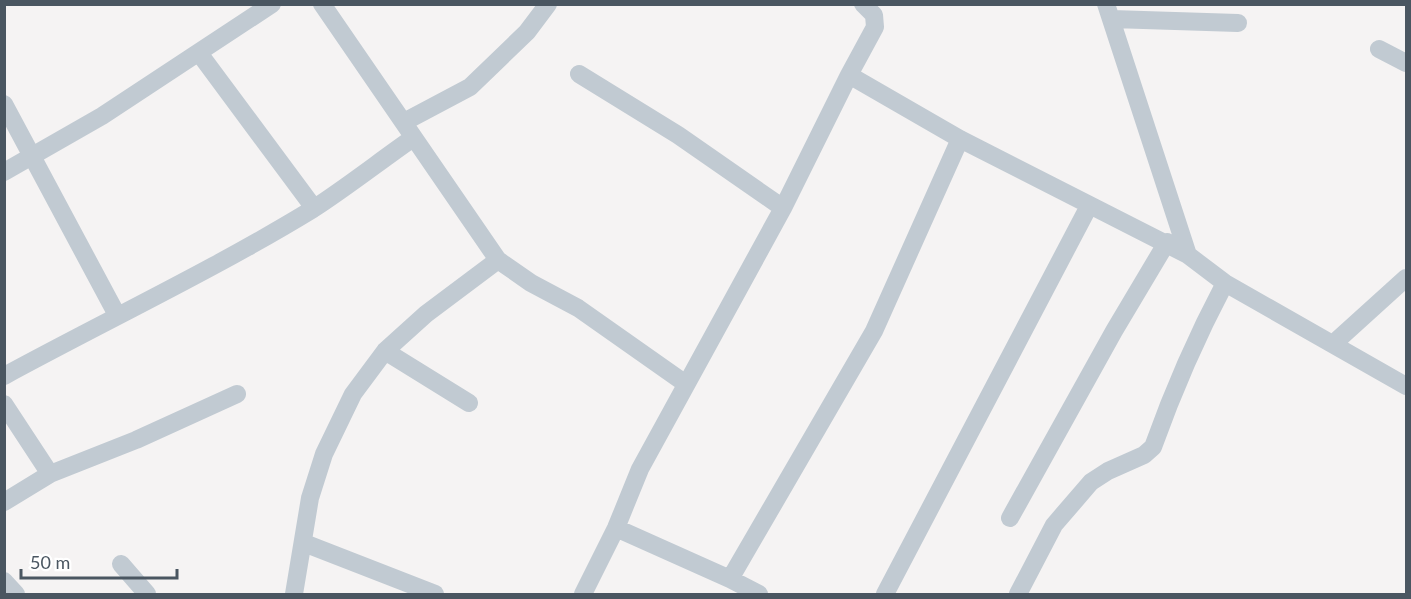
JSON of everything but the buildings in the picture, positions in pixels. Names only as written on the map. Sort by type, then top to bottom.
[{"type":"street","points":[[4,172],[102,116],[272,4]]},
{"type":"street","points":[[322,4],[498,260],[531,283],[578,308],[686,384]]},
{"type":"street","points":[[4,376],[117,315],[183,283],[314,207],[409,130],[470,87],[526,32],[548,4]]},
{"type":"street","points":[[583,594],[616,528],[640,469],[783,208],[875,27],[874,15],[863,4]]},
{"type":"street","points":[[1188,255],[1109,12],[1238,23]]},
{"type":"street","points":[[1379,49],[1407,63]]},
{"type":"street","points":[[199,53],[314,207]]},
{"type":"street","points":[[579,74],[678,135],[783,208]]},
{"type":"street","points":[[849,75],[960,139],[1089,206],[1167,243],[1188,255],[1225,283],[1407,386]]},
{"type":"street","points":[[4,104],[117,315]]},
{"type":"street","points":[[730,579],[874,331],[960,139]]},
{"type":"street","points":[[885,594],[1089,206]]},
{"type":"street","points":[[1010,518],[1114,331],[1167,243]]},
{"type":"street","points":[[294,594],[310,498],[324,454],[353,394],[385,351],[426,314],[498,260]]},
{"type":"street","points":[[1333,344],[1407,278]]},
{"type":"street","points":[[1018,594],[1054,525],[1091,482],[1108,471],[1144,455],[1153,447],[1184,368],[1225,283]]},
{"type":"street","points":[[385,351],[469,403]]},
{"type":"street","points":[[4,502],[50,474],[136,440],[237,394]]},
{"type":"street","points":[[4,404],[50,474]]},
{"type":"street","points":[[616,528],[730,579],[755,594]]},
{"type":"street","points":[[304,543],[435,594]]},
{"type":"street","points":[[121,564],[147,594]]},
{"type":"street","points":[[4,581],[16,594]]}]
